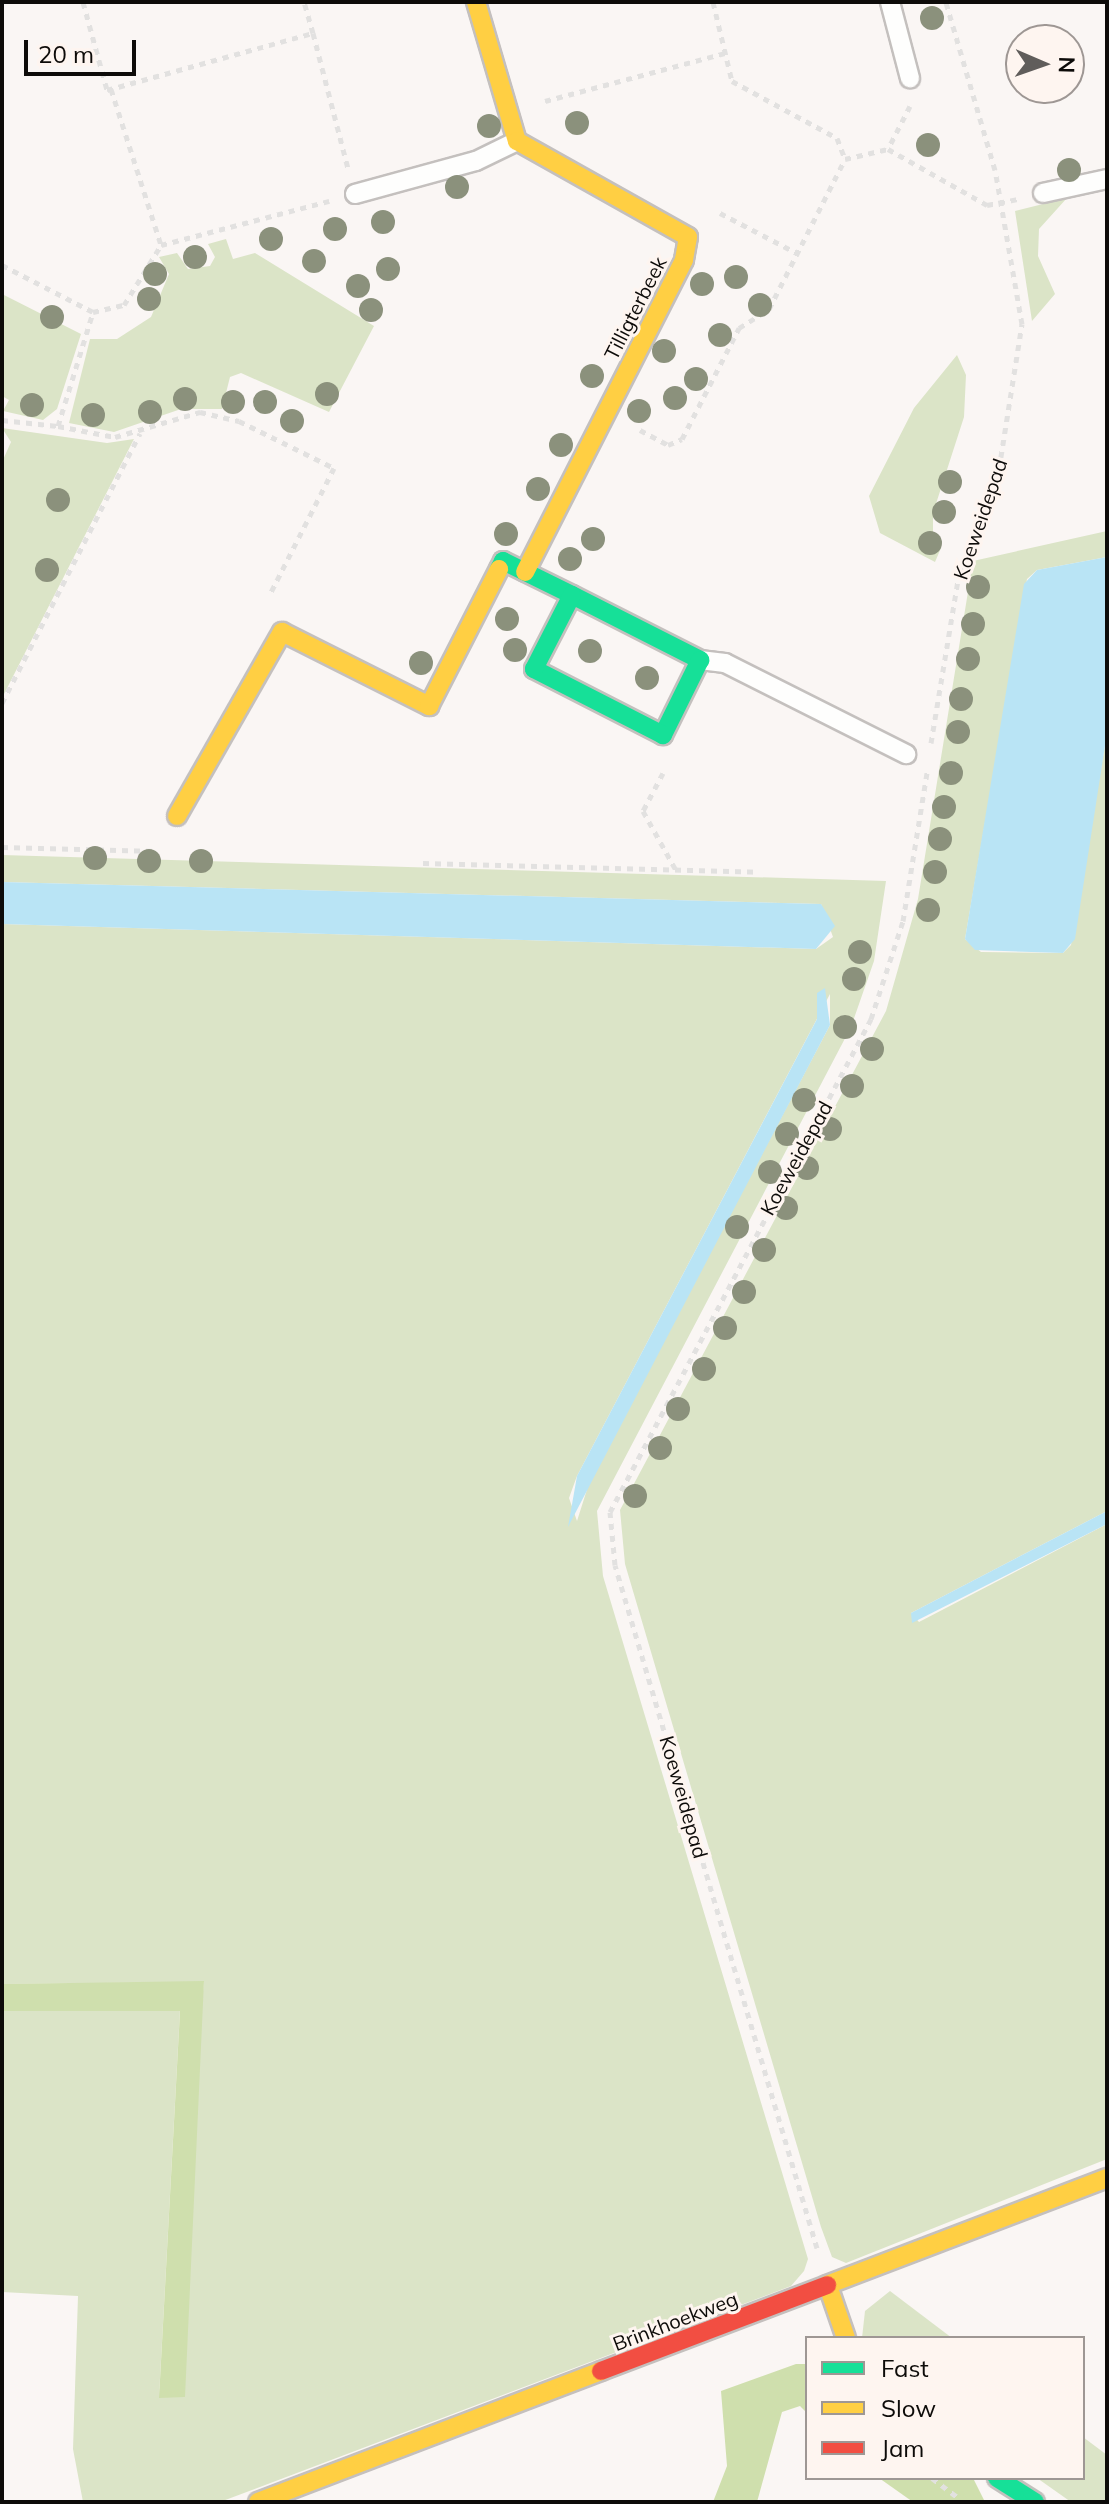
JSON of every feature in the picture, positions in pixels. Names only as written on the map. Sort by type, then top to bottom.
[{"type":"street","points":[[476,2],[517,141]]},
{"type":"street","name":"Tilligterbeek","points":[[517,141],[688,237],[684,260],[525,572]]},
{"type":"street","points":[[177,816],[210,769],[282,632],[429,706],[503,561],[572,595],[700,660],[663,735],[534,669],[572,595]]},
{"type":"street","name":"Brinkhoekweg","points":[[258,2502],[1107,2178]]},
{"type":"street","points":[[828,2286],[845,2336]]},
{"type":"street","points":[[1000,2480],[1035,2502]]},
{"type":"lane","points":[[890,2],[910,78]]},
{"type":"lane","points":[[355,194],[476,161],[517,141]]},
{"type":"lane","points":[[1043,193],[1107,179]]},
{"type":"lane","points":[[700,660],[725,663],[906,754]]},
{"type":"path","points":[[83,2],[161,245]]},
{"type":"path","points":[[2,265],[93,312],[124,305],[150,253],[161,245],[355,194],[304,2]]},
{"type":"path","points":[[606,413],[668,445],[682,439],[739,328],[769,309],[845,159],[837,138],[732,81],[713,2]]},
{"type":"path","name":"Koeweidepad","points":[[930,750],[959,573],[999,469],[1021,348],[1022,294],[1002,203],[946,2]]},
{"type":"path","points":[[111,89],[313,33]]},
{"type":"path","points":[[517,141],[544,101],[725,53]]},
{"type":"path","points":[[888,149],[913,100],[910,78]]},
{"type":"path","points":[[845,159],[888,149],[987,205],[1002,203]]},
{"type":"path","points":[[58,426],[93,312]]},
{"type":"path","points":[[2,420],[58,426],[94,437],[140,431],[183,414],[220,415],[334,468],[263,608],[282,632]]},
{"type":"path","points":[[2,703],[140,431]]},
{"type":"path","points":[[663,735],[669,761],[643,811],[676,870]]},
{"type":"path","name":"Koeweidepad","points":[[828,2286],[615,1565],[610,1512],[871,1019],[903,921],[928,765]]},
{"type":"path","points":[[2,847],[164,851]]},
{"type":"path","points":[[423,863],[759,872]]},
{"type":"path","points":[[935,2480],[965,2502]]},
{"type":"green space","points":[[1067,198],[1039,229],[1038,256],[1055,294],[1032,321],[1015,211]]},
{"type":"green space","points":[[226,239],[233,259],[255,253],[374,326],[329,412],[241,373],[230,377],[222,409],[181,409],[114,432],[69,423],[90,339],[117,339],[151,317],[169,274],[159,257],[177,253],[188,269],[210,266],[215,257],[208,244]]},
{"type":"green space","points":[[2,294],[81,334],[57,409],[43,420],[3,411],[9,400],[2,396]]},
{"type":"green space","points":[[957,355],[966,375],[964,417],[933,513],[933,540],[941,548],[935,562],[880,533],[869,496],[914,408]]},
{"type":"green space","points":[[2,428],[107,443],[134,439],[2,698],[2,462],[11,442]]},
{"type":"green space","points":[[1107,531],[1107,557],[1037,570],[1027,579],[965,939],[981,952],[1063,953],[1071,945],[1107,733],[1107,1511],[911,1613],[919,1622],[1107,1524],[1107,2159],[846,2263],[832,2257],[821,2227],[625,1564],[620,1510],[886,1011],[918,899],[973,561]]},
{"type":"green space","points":[[2,855],[886,881],[874,961],[851,1027],[597,1511],[603,1576],[808,2259],[804,2271],[791,2286],[220,2502],[83,2502],[73,2449],[78,2296],[2,2292],[2,2011],[180,2010],[159,2397],[204,1982],[2,1984],[2,924],[816,949],[833,937],[821,904],[2,882]],"holes":[[[830,994],[830,1025],[590,1480],[577,1521],[569,1498],[577,1476]]]},
{"type":"green space","points":[[204,1981],[185,2397],[159,2398],[180,2011],[2,2011],[2,1984]]},
{"type":"green space","points":[[890,2291],[949,2336],[862,2336],[865,2311]]},
{"type":"green space","points":[[796,2364],[805,2364],[805,2411],[800,2406],[782,2412],[757,2502],[713,2502],[727,2466],[721,2391]]},
{"type":"green space","points":[[1085,2438],[1107,2455],[1107,2502],[1071,2502],[1040,2480],[1085,2480]]},
{"type":"green space","points":[[882,2480],[974,2480],[985,2502],[913,2502]]},
{"type":"water","points":[[1107,557],[1107,733],[1075,939],[1063,953],[975,950],[965,939],[1024,584],[1037,570]]},
{"type":"water","points":[[2,882],[821,904],[835,926],[816,949],[2,924]]},
{"type":"water","points":[[825,988],[830,1025],[568,1527],[577,1476],[817,1019],[817,993]]},
{"type":"water","points":[[1107,1511],[1107,1524],[912,1623],[911,1613]]},
{"type":"traffic: fast","points":[[499,569],[503,561],[572,595],[700,660],[663,735],[534,669],[572,595]]},
{"type":"traffic: fast","points":[[1000,2480],[1035,2502]]},
{"type":"traffic: slow","points":[[476,2],[517,141],[688,237],[684,260],[525,572]]},
{"type":"traffic: slow","points":[[177,816],[282,632],[429,706],[499,569]]},
{"type":"traffic: slow","points":[[827,2285],[1107,2178]]},
{"type":"traffic: slow","points":[[828,2286],[845,2336]]},
{"type":"traffic: slow","points":[[258,2502],[601,2371]]},
{"type":"traffic: jam","points":[[601,2371],[827,2285]]}]
